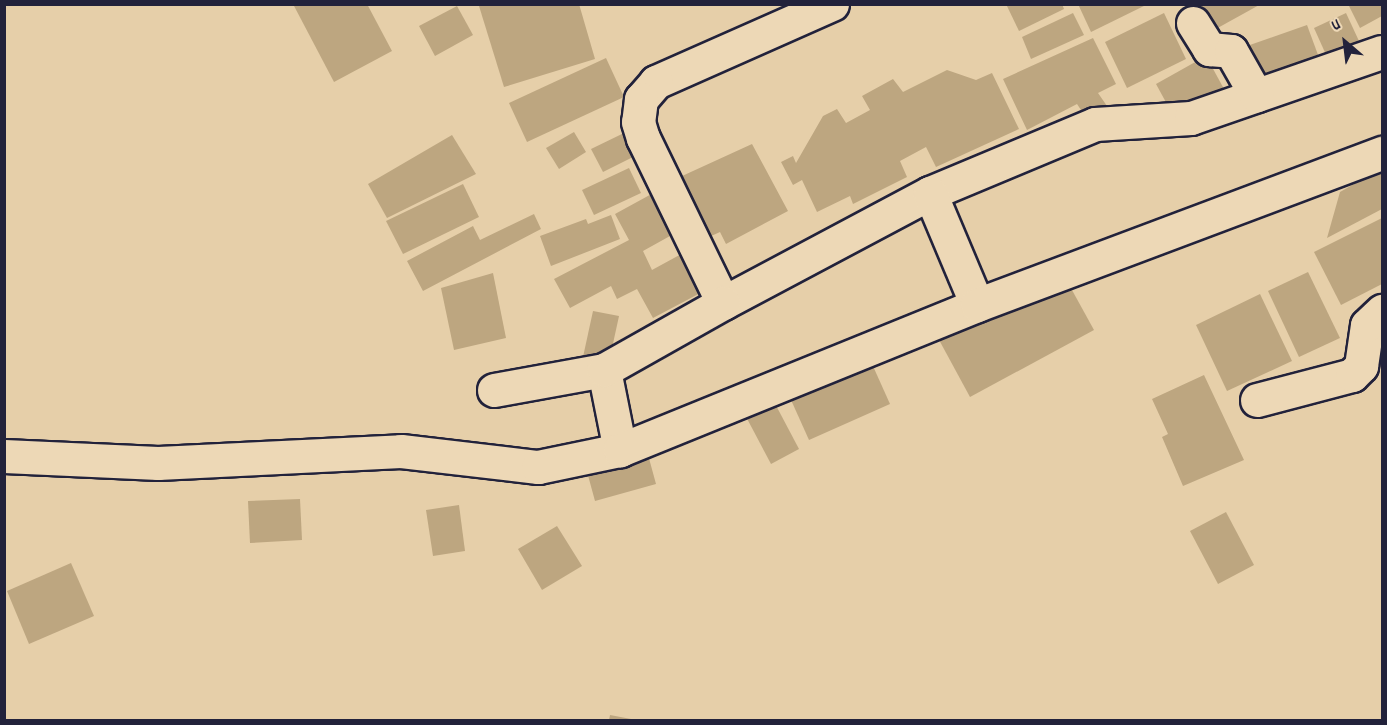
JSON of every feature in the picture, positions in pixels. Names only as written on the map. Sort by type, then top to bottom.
[{"type":"street","points":[[723,303],[643,138],[638,122],[641,99],[656,82],[832,4]]},
{"type":"street","points":[[1193,23],[1209,49],[1231,51],[1256,95]]},
{"type":"street","points":[[494,390],[605,374],[723,303],[1095,124],[1176,121],[1383,52]]},
{"type":"street","points":[[4,456],[158,463],[401,451],[538,467],[617,434],[977,305],[1383,153]]},
{"type":"street","points":[[933,200],[977,305]]},
{"type":"street","points":[[1257,400],[1352,375],[1361,366],[1367,325],[1383,311]]},
{"type":"street","points":[[605,374],[617,434]]},
{"type":"building","points":[[293,4],[367,4],[392,51],[334,82]]},
{"type":"building","points":[[485,4],[579,4],[595,59],[504,87],[479,6]]},
{"type":"building","points":[[1006,4],[1062,4],[1064,9],[1019,31]]},
{"type":"building","points":[[1078,4],[1148,4],[1091,32]]},
{"type":"building","points":[[1200,4],[1261,4],[1214,30]]},
{"type":"building","points":[[1348,4],[1382,4],[1382,16],[1360,28]]},
{"type":"building","points":[[457,6],[473,35],[435,56],[419,26]]},
{"type":"building","points":[[1073,13],[1084,35],[1031,59],[1022,37]]},
{"type":"building","points":[[1164,13],[1186,59],[1127,88],[1105,42]]},
{"type":"building","points":[[1346,13],[1365,54],[1332,68],[1314,28]]},
{"type":"building","points":[[1307,25],[1321,63],[1260,85],[1247,46]]},
{"type":"building","points":[[1093,38],[1116,84],[1098,93],[1107,106],[1087,119],[1077,104],[1027,130],[1003,79]]},
{"type":"building","points":[[1206,56],[1224,89],[1174,117],[1156,84]]},
{"type":"building","points":[[606,58],[624,97],[527,142],[509,103]]},
{"type":"building","points":[[947,70],[976,80],[992,73],[1019,129],[936,167],[926,147],[900,161],[907,177],[853,204],[850,196],[817,212],[802,180],[793,185],[781,162],[793,156],[796,163],[823,116],[837,109],[846,123],[870,110],[862,96],[893,79],[903,92]]},
{"type":"building","points":[[574,132],[586,152],[559,169],[546,148]]},
{"type":"building","points":[[624,133],[635,156],[603,172],[591,149]]},
{"type":"building","points":[[452,135],[476,174],[387,218],[368,184]]},
{"type":"building","points":[[752,144],[788,211],[726,244],[720,232],[698,242],[669,182]]},
{"type":"building","points":[[629,168],[641,193],[594,215],[582,190]]},
{"type":"building","points":[[1382,168],[1382,209],[1327,238],[1340,192]]},
{"type":"building","points":[[463,184],[479,217],[403,254],[386,221]]},
{"type":"building","points":[[657,191],[679,231],[643,251],[652,270],[685,252],[706,290],[653,318],[637,289],[617,299],[611,286],[570,308],[554,279],[629,240],[615,214]]},
{"type":"building","points":[[534,214],[541,229],[423,291],[407,261],[473,226],[480,240]]},
{"type":"building","points":[[611,215],[620,239],[551,266],[540,236],[586,219],[588,224]]},
{"type":"building","points":[[1382,218],[1382,284],[1341,305],[1314,252]]},
{"type":"building","points":[[1308,272],[1340,338],[1299,357],[1268,291]]},
{"type":"building","points":[[493,273],[506,338],[454,350],[441,288]]},
{"type":"building","points":[[1067,281],[1094,330],[970,397],[938,338]]},
{"type":"building","points":[[1260,294],[1292,361],[1227,391],[1196,325]]},
{"type":"building","points":[[593,311],[619,316],[609,362],[583,357]]},
{"type":"building","points":[[1382,345],[1382,371],[1372,350]]},
{"type":"building","points":[[868,355],[890,404],[809,440],[787,391]]},
{"type":"building","points":[[1204,375],[1244,460],[1183,486],[1162,437],[1168,434],[1152,399]]},
{"type":"building","points":[[771,396],[799,449],[771,464],[743,411]]},
{"type":"building","points":[[647,451],[656,484],[595,501],[586,468]]},
{"type":"building","points":[[300,499],[302,540],[250,543],[248,501]]},
{"type":"building","points":[[459,505],[465,551],[433,556],[426,510]]},
{"type":"building","points":[[1226,512],[1254,565],[1218,584],[1190,531]]},
{"type":"building","points":[[557,526],[582,566],[542,590],[518,549]]},
{"type":"building","points":[[71,563],[94,616],[29,644],[7,591]]},
{"type":"building","points":[[610,715],[631,719],[631,720],[609,720]]}]
